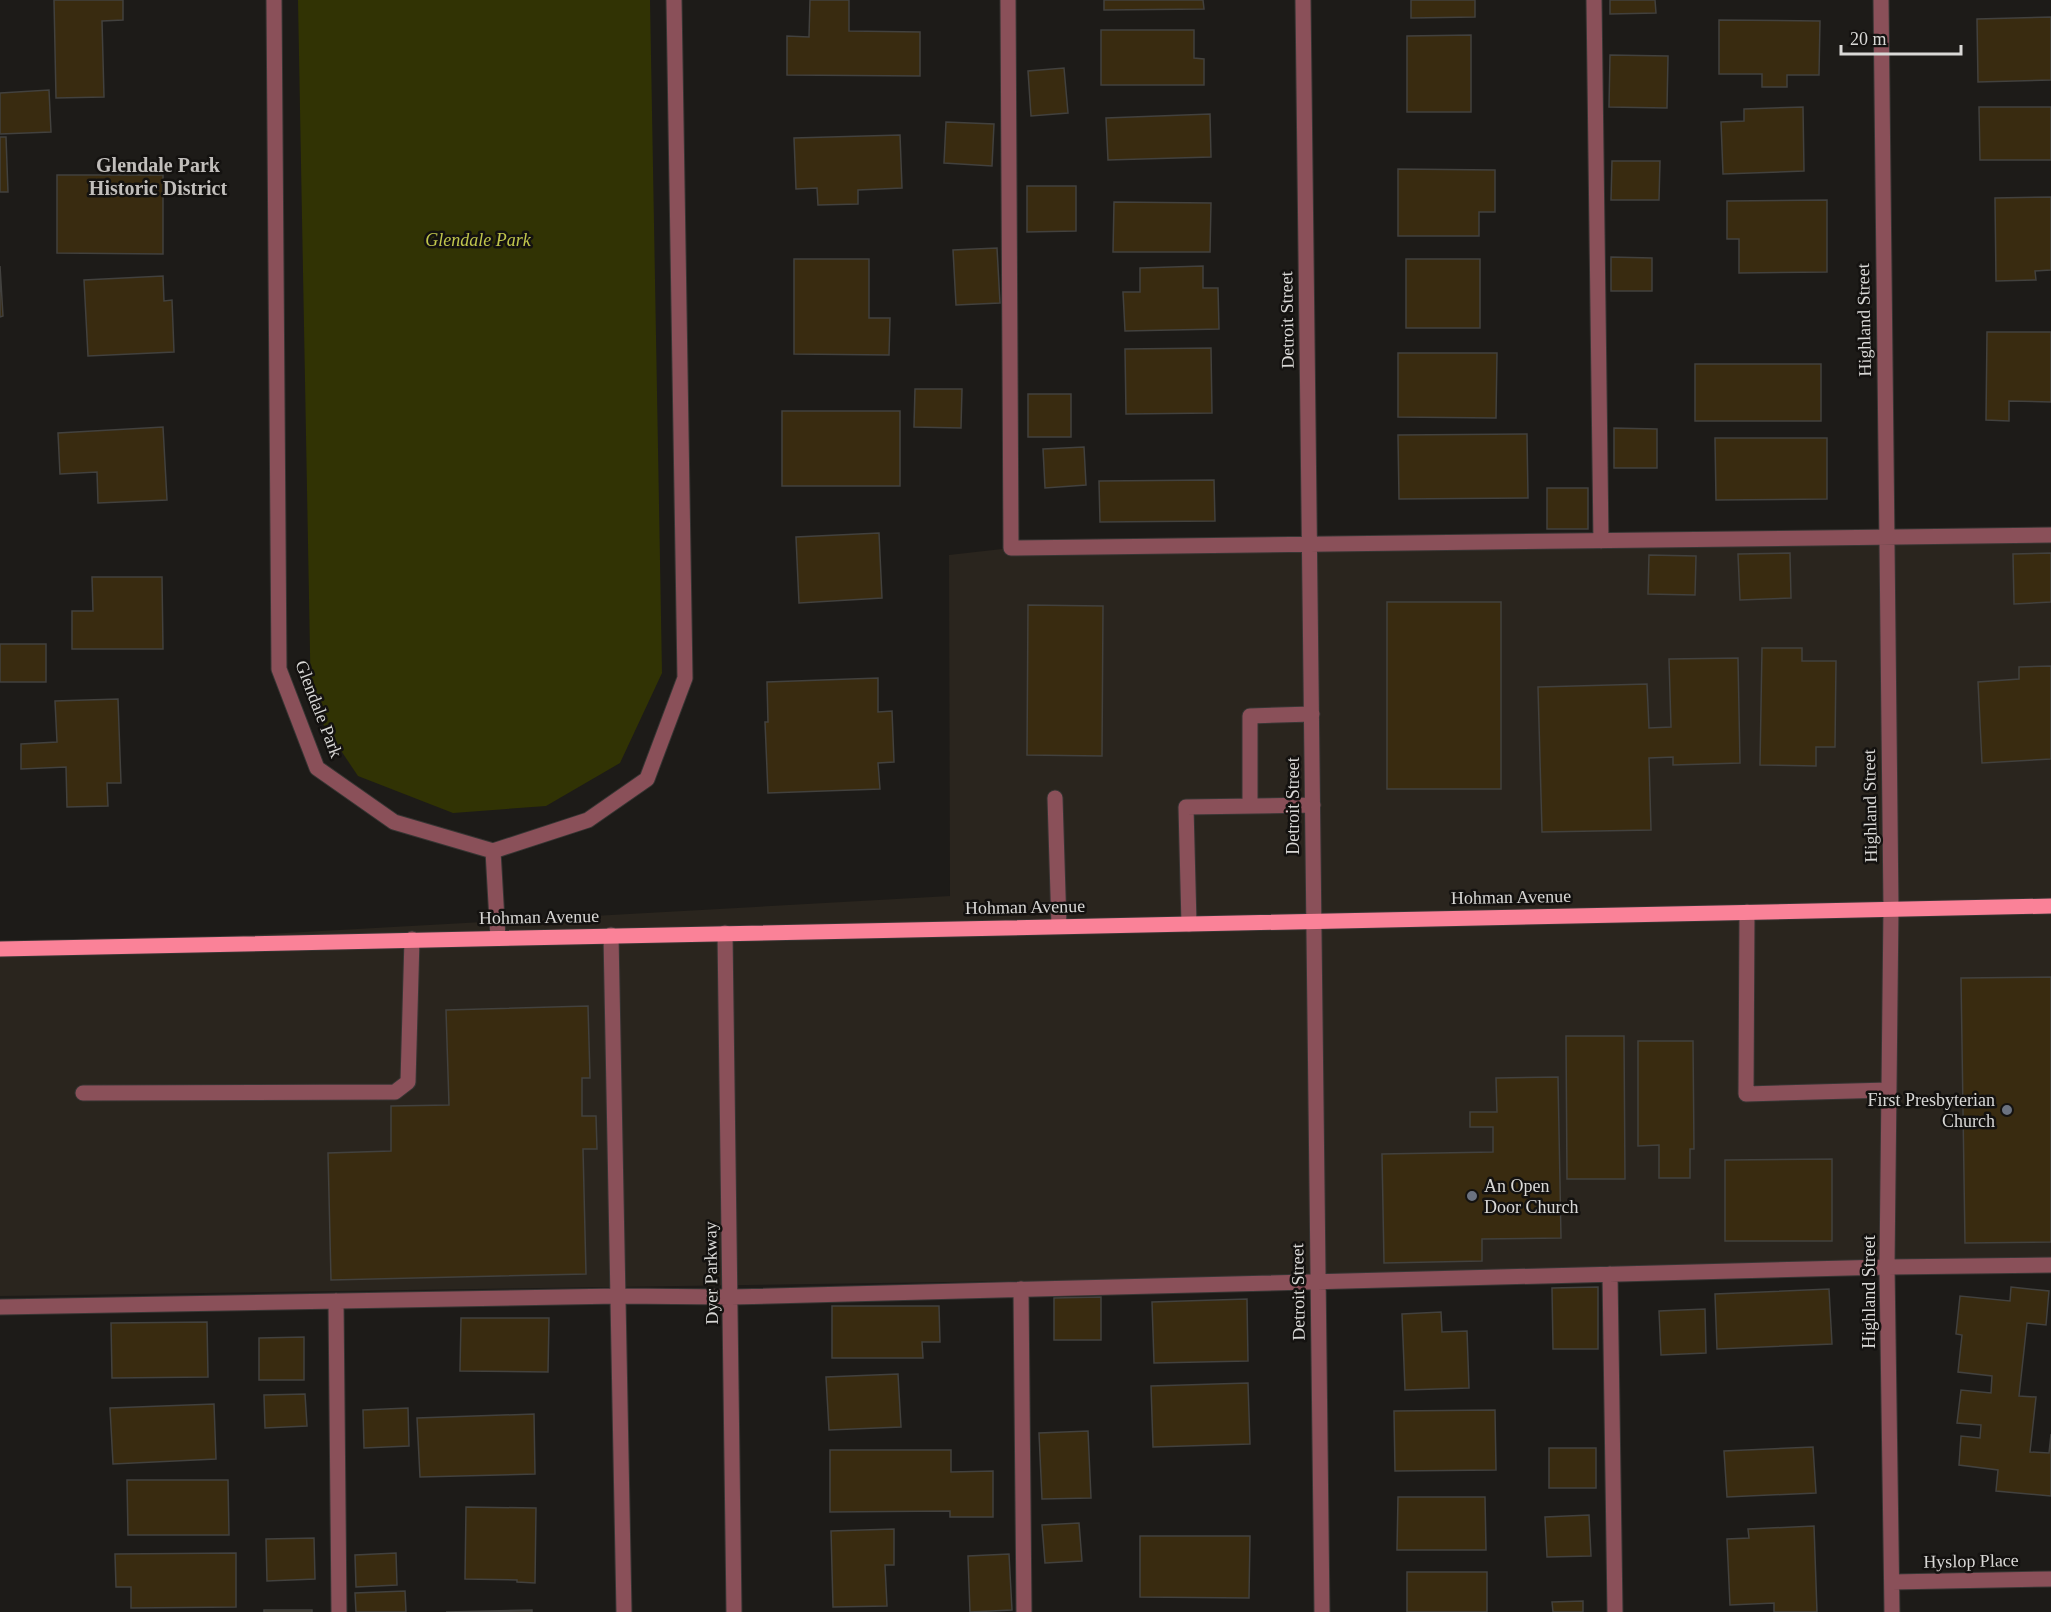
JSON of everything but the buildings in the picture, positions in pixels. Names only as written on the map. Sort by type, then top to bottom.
[{"type":"main road","name":"Hohman Avenue","points":[[0,949],[2051,906]]},
{"type":"street","name":"Glendale Park","points":[[274,0],[279,669],[317,768],[394,822],[493,851]]},
{"type":"street","points":[[498,938],[493,851],[588,819],[647,778],[685,678],[674,0]]},
{"type":"street","points":[[1008,0],[1011,548],[2051,535]]},
{"type":"street","name":"Detroit Street","points":[[1303,0],[1312,714],[1312,921],[1322,1612]]},
{"type":"street","points":[[1594,0],[1601,541]]},
{"type":"street","name":"Highland Street","points":[[1881,0],[1891,909],[1887,1267],[1892,1612]]},
{"type":"street","points":[[1250,806],[1250,716],[1312,714]]},
{"type":"street","points":[[1055,798],[1059,926]]},
{"type":"street","points":[[1189,924],[1186,807],[1312,805]]},
{"type":"street","points":[[1747,912],[1746,1094],[1889,1090]]},
{"type":"street","name":"Dyer Parkway","points":[[725,933],[734,1612]]},
{"type":"street","points":[[611,935],[624,1612]]},
{"type":"street","points":[[83,1093],[395,1092],[408,1082],[412,939]]},
{"type":"street","points":[[0,1307],[618,1296],[731,1297],[1887,1267],[2051,1265]]},
{"type":"street","points":[[1610,1274],[1615,1612]]},
{"type":"street","points":[[1021,1289],[1024,1612]]},
{"type":"street","points":[[336,1301],[339,1612]]},
{"type":"street","name":"Hyslop Place","points":[[1892,1582],[2051,1579]]},
{"type":"shaded area","points":[[2051,535],[2051,1266],[0,1296],[0,949],[950,896],[949,555],[1011,548]]},
{"type":"green space","name":"Glendale Park","points":[[298,0],[650,0],[662,673],[620,763],[546,806],[453,813],[358,776],[311,706]]},
{"type":"place","name":"First Presbyterian Church","points":[[2007,1110]]},
{"type":"place","name":"An Open Door Church","points":[[1472,1196]]},
{"type":"district","name":"Glendale Park Historic District","points":[[158,176]]}]
